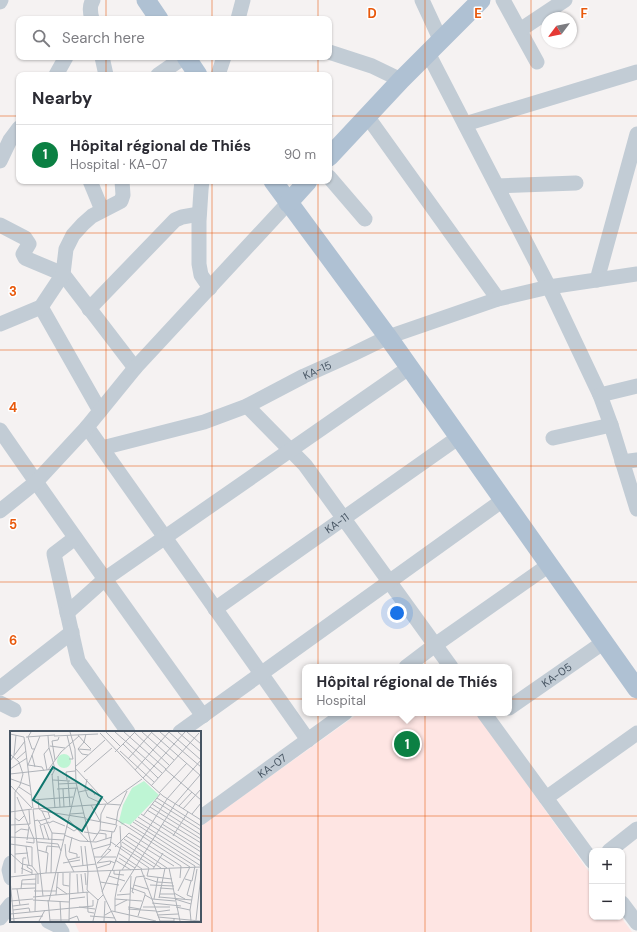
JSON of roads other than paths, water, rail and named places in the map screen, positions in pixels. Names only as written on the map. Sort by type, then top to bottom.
[{"type":"main road","points":[[146,0],[157,16]]},
{"type":"main road","points":[[332,154],[401,80],[481,0]]},
{"type":"main road","points":[[187,60],[196,72]]},
{"type":"main road","points":[[275,184],[410,367],[637,689]]},
{"type":"main road","points":[[288,203],[305,184]]},
{"type":"street","points":[[239,16],[243,0]]},
{"type":"street","points":[[422,0],[434,47],[465,124],[549,287],[600,395],[611,425],[630,461],[637,509]]},
{"type":"street","points":[[503,0],[537,62]]},
{"type":"street","points":[[520,30],[565,0]]},
{"type":"street","points":[[332,53],[372,66],[401,80]]},
{"type":"street","points":[[58,72],[64,60]]},
{"type":"street","points":[[103,60],[105,72]]},
{"type":"street","points":[[162,72],[180,60]]},
{"type":"street","points":[[219,72],[223,60]]},
{"type":"street","points":[[465,124],[637,72]]},
{"type":"street","points":[[367,116],[498,299]]},
{"type":"street","points":[[0,161],[10,140],[16,132]]},
{"type":"street","points":[[597,280],[637,134]]},
{"type":"street","points":[[332,180],[365,219]]},
{"type":"street","points":[[497,186],[576,182]]},
{"type":"street","points":[[91,184],[102,210]]},
{"type":"street","points":[[0,324],[41,307],[63,274],[66,249],[74,235],[88,220],[102,210],[121,201],[123,195],[122,184]]},
{"type":"street","points":[[202,184],[199,214],[201,276],[210,288]]},
{"type":"street","points":[[0,511],[36,482],[87,427],[135,368],[288,203]]},
{"type":"street","points":[[89,309],[176,220],[182,217],[199,214]]},
{"type":"street","points":[[0,225],[26,238],[29,244],[23,254],[25,258],[63,274],[135,368]]},
{"type":"street","name":"KA-15","points":[[102,448],[204,422],[247,406],[304,376],[388,337],[498,299],[549,287],[637,274]]},
{"type":"street","points":[[41,307],[100,411]]},
{"type":"street","points":[[67,613],[106,579],[410,367]]},
{"type":"street","points":[[600,395],[637,386]]},
{"type":"street","points":[[247,406],[305,465],[449,664]]},
{"type":"street","points":[[553,438],[611,425]]},
{"type":"street","points":[[87,427],[308,740]]},
{"type":"street","points":[[0,430],[75,538],[106,579],[203,716]]},
{"type":"street","name":"KA-11","points":[[216,609],[459,437]]},
{"type":"street","points":[[181,731],[503,500]]},
{"type":"street","points":[[75,538],[54,554],[78,661],[127,731]]},
{"type":"street","points":[[410,664],[549,565]]},
{"type":"street","points":[[0,688],[72,632]]},
{"type":"street","name":"KA-05","points":[[512,706],[604,642]]},
{"type":"street","points":[[0,703],[14,710]]},
{"type":"street","name":"KA-07","points":[[201,817],[340,716]]},
{"type":"street","points":[[492,716],[546,798],[589,857]]},
{"type":"street","points":[[546,798],[637,732]]},
{"type":"street","points":[[613,848],[637,829]]},
{"type":"street","points":[[0,918],[10,905]]},
{"type":"street","points":[[625,907],[637,923]]},
{"type":"place","name":"Hôpital régional de Thiés","points":[[407,744]]}]
